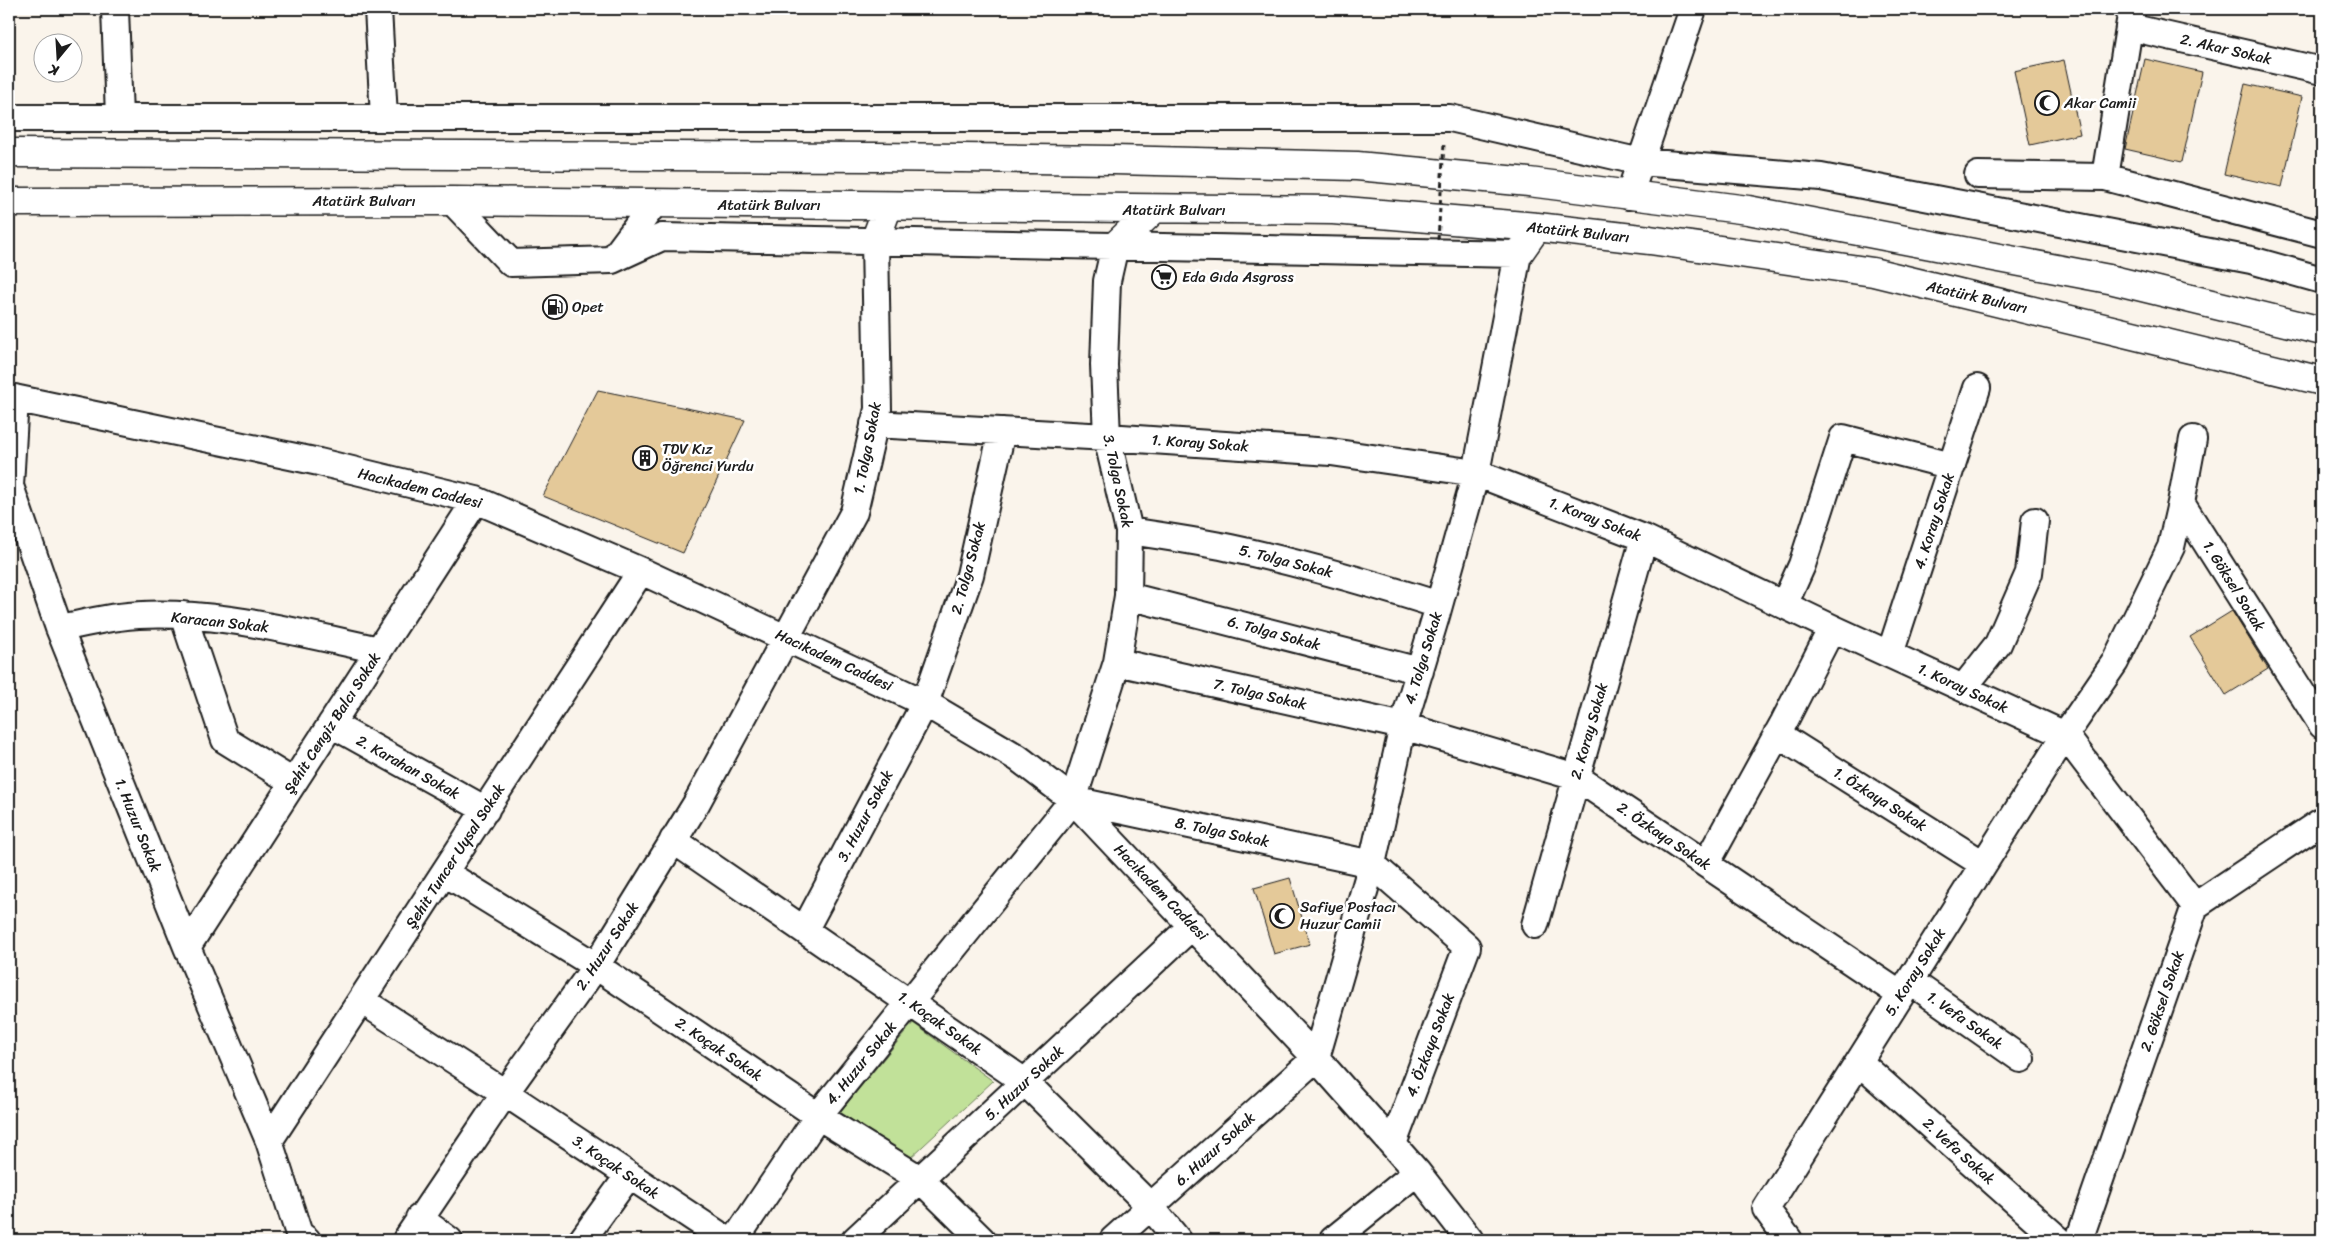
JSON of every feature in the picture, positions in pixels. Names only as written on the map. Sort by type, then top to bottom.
[{"type":"highway","points":[[9,153],[878,157],[1357,166],[1529,182],[1748,210],[2109,279],[2322,331]]},
{"type":"highway","name":"Atatürk Bulvarı","points":[[9,202],[452,202],[1153,210],[1333,210],[1537,227],[1650,240],[1873,272],[2322,381]]},
{"type":"highway","points":[[875,241],[888,206]]},
{"type":"highway","points":[[1115,246],[1153,210]]},
{"type":"highway","points":[[1518,254],[1537,227]]},
{"type":"street","points":[[115,9],[119,117]]},
{"type":"street","points":[[378,9],[384,116]]},
{"type":"street","points":[[1629,196],[1693,9]]},
{"type":"street","points":[[2105,177],[2130,18]]},
{"type":"street","name":"2. Akar Sokak","points":[[2130,18],[2322,71]]},
{"type":"street","points":[[9,118],[384,116],[1450,118],[1641,162],[1821,177],[2251,260],[2322,280]]},
{"type":"street","points":[[1978,175],[2105,177],[2322,234]]},
{"type":"street","points":[[452,202],[511,263],[612,260],[662,237],[1518,254]]},
{"type":"street","points":[[612,260],[654,204]]},
{"type":"street","name":"1. Tolga Sokak","points":[[784,637],[854,512],[878,409],[875,241]]},
{"type":"street","name":"3. Tolga Sokak","points":[[1073,800],[1117,662],[1128,596],[1129,531],[1107,436],[1104,365],[1107,282],[1115,246]]},
{"type":"street","name":"4. Tolga Sokak","points":[[1316,1058],[1372,864],[1403,726],[1476,473],[1518,254]]},
{"type":"street","name":"4. Koray Sokak","points":[[1890,654],[1977,388]]},
{"type":"street","name":"Hacıkadem Caddesi","points":[[12,397],[319,462],[476,500],[641,571],[926,703],[1018,758],[1073,800],[1193,925],[1316,1058],[1417,1172],[1470,1240]]},
{"type":"street","name":"1. Huzur Sokak","points":[[12,397],[10,486],[59,628],[187,947],[269,1141],[299,1234],[307,1240]]},
{"type":"street","name":"1. Koray Sokak","points":[[874,424],[1107,436],[1331,452],[1476,473],[1644,538],[1832,628],[2065,735],[2195,906]]},
{"type":"street","name":"2. Tolga Sokak","points":[[926,703],[970,575],[1002,431]]},
{"type":"street","points":[[1784,605],[1802,565],[1843,438],[1952,466]]},
{"type":"street","points":[[2181,503],[2193,439]]},
{"type":"street","name":"Şehit Cengiz Balcı Sokak","points":[[187,947],[476,500]]},
{"type":"street","name":"1. Göksel Sokak","points":[[2181,503],[2322,724]]},
{"type":"street","name":"5. Koray Sokak","points":[[1789,1240],[1766,1209],[2065,735],[2115,662],[2171,547],[2181,503]]},
{"type":"street","points":[[1964,687],[1998,644],[2029,573],[2035,521]]},
{"type":"street","name":"5. Tolga Sokak","points":[[1129,531],[1228,547],[1290,561],[1356,578],[1439,605]]},
{"type":"street","name":"2. Koray Sokak","points":[[1535,925],[1644,538]]},
{"type":"street","name":"Şehit Tuncer Uysal Sokak","points":[[269,1141],[641,571]]},
{"type":"street","name":"6. Tolga Sokak","points":[[1128,596],[1420,671]]},
{"type":"street","points":[[183,615],[225,740],[293,782]]},
{"type":"street","name":"Karacan Sokak","points":[[59,628],[120,616],[183,615],[267,626],[379,650]]},
{"type":"street","points":[[1706,864],[1778,734],[1832,628]]},
{"type":"street","name":"2. Huzur Sokak","points":[[406,1240],[505,1093],[596,966],[696,804],[784,637]]},
{"type":"street","name":"7. Tolga Sokak","points":[[1117,662],[1403,726]]},
{"type":"street","name":"3. Huzur Sokak","points":[[805,929],[926,703]]},
{"type":"street","name":"2. Karahan Sokak","points":[[331,724],[486,810]]},
{"type":"street","name":"2. Özkaya Sokak","points":[[1403,726],[1576,777],[1706,864],[1906,988]]},
{"type":"street","name":"1. Özkaya Sokak","points":[[1778,734],[1983,864]]},
{"type":"street","name":"8. Tolga Sokak","points":[[1073,800],[1372,864]]},
{"type":"street","name":"4. Huzur Sokak","points":[[735,1240],[818,1116],[1073,800]]},
{"type":"street","points":[[2195,906],[2322,821]]},
{"type":"street","name":"1. Koçak Sokak","points":[[673,840],[1025,1082],[1151,1207],[1178,1240]]},
{"type":"street","name":"4. Özkaya Sokak","points":[[1372,864],[1468,947],[1393,1144]]},
{"type":"street","name":"2. Koçak Sokak","points":[[444,873],[596,966],[818,1116],[920,1179],[982,1240]]},
{"type":"street","name":"2. Göksel Sokak","points":[[2079,1240],[2195,906]]},
{"type":"street","name":"5. Huzur Sokak","points":[[855,1240],[1193,925]]},
{"type":"street","name":"1. Vefa Sokak","points":[[1906,988],[2021,1058]]},
{"type":"street","name":"3. Koçak Sokak","points":[[361,1000],[727,1240]]},
{"type":"street","name":"6. Huzur Sokak","points":[[1114,1240],[1316,1058]]},
{"type":"street","name":"2. Vefa Sokak","points":[[1859,1062],[2059,1240]]},
{"type":"street","points":[[1333,1240],[1417,1172]]},
{"type":"street","points":[[582,1240],[629,1175]]},
{"type":"street","points":[[420,1218],[449,1240]]},
{"type":"path","points":[[1438,240],[1444,144]]},
{"type":"green space","points":[[913,1023],[993,1081],[909,1159],[840,1112]]},
{"type":"building","points":[[2145,59],[2202,72],[2182,162],[2125,149]]},
{"type":"building","name":"Akar Camii","points":[[2064,60],[2080,134],[2030,145],[2014,71]]},
{"type":"building","points":[[2245,84],[2302,97],[2282,187],[2224,174]]},
{"type":"building","name":"TDV Kız Öğrenci Yurdu","points":[[598,390],[745,420],[683,553],[543,496]]},
{"type":"building","points":[[2232,611],[2268,669],[2226,695],[2190,637]]},
{"type":"building","name":"Safiye Postacı Huzur Camii","points":[[1290,878],[1310,944],[1274,954],[1254,888]]},
{"type":"place","name":"Akar Camii","points":[[2047,103]]},
{"type":"place","name":"Eda Gıda Asgross","points":[[1164,277]]},
{"type":"place","name":"Opet","points":[[555,307]]},
{"type":"place","name":"TDV Kız Öğrenci Yurdu","points":[[645,458]]},
{"type":"place","name":"Safiye Postacı Huzur Camii","points":[[1282,916]]}]
